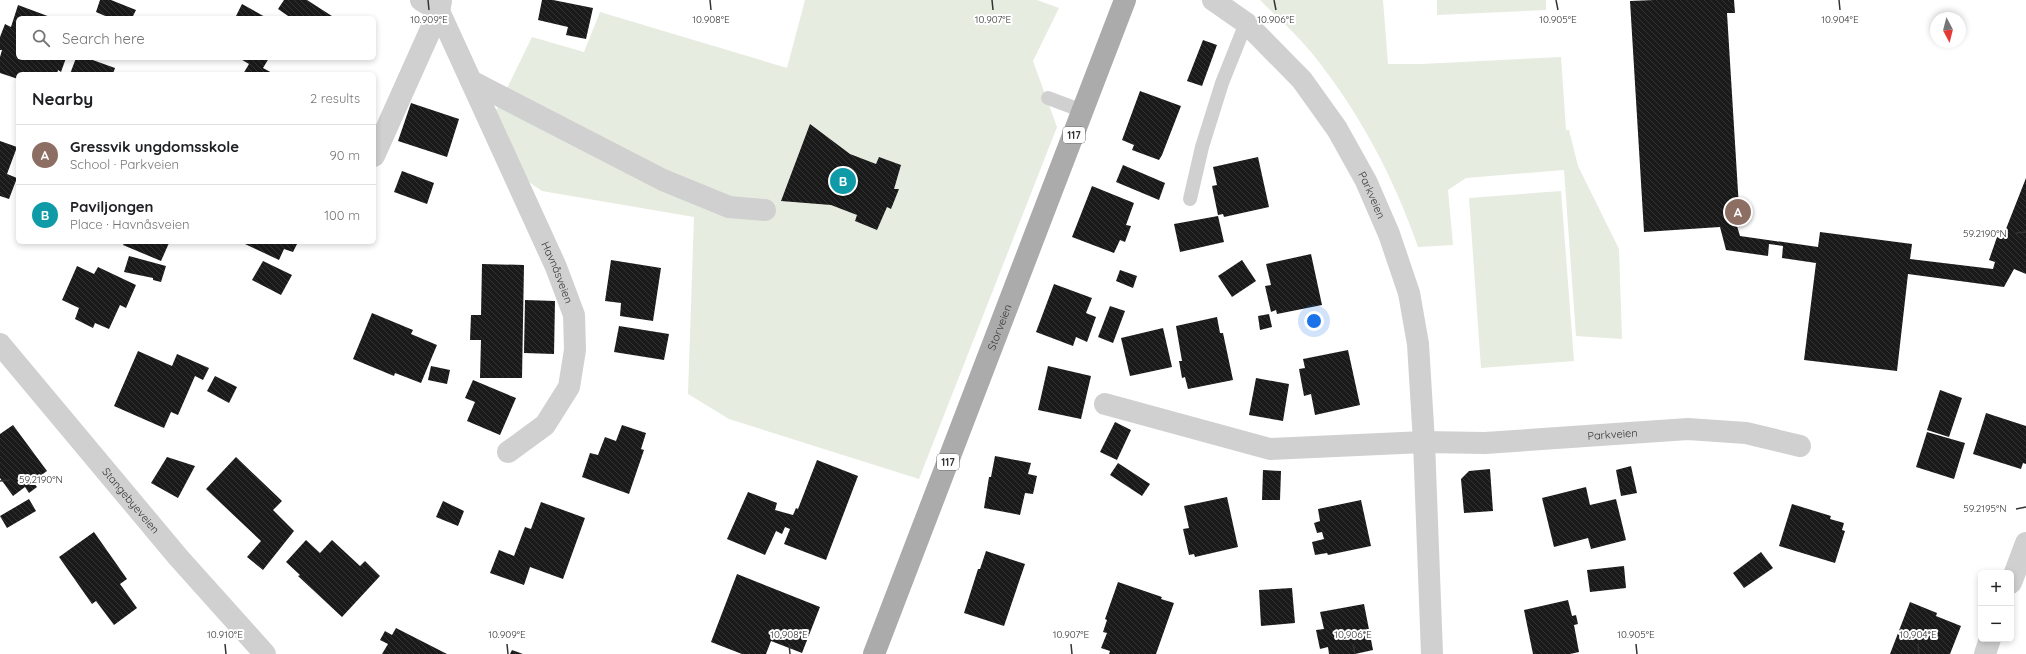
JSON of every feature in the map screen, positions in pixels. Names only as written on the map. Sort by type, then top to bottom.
[{"type":"main road","name":"Storveien","points":[[874,654],[1125,0]]},
{"type":"street","name":"Parkveien","points":[[1213,0],[1246,23],[1302,80],[1337,129],[1366,181],[1389,234],[1409,293],[1418,344],[1424,442],[1432,654]]},
{"type":"street","name":"Havnåsveien","points":[[434,4],[471,81],[556,268],[574,315],[575,350],[569,387],[545,424],[508,452]]},
{"type":"street","points":[[376,151],[434,4]]},
{"type":"street","points":[[471,81],[663,180],[729,207],[765,210]]},
{"type":"street","name":"Stangebyeveien","points":[[0,344],[178,557],[265,654]]},
{"type":"street","name":"Parkveien","points":[[1106,404],[1270,450],[1424,442],[1485,443],[1688,429],[1746,433],[1800,446]]},
{"type":"street","points":[[2014,575],[2026,543]]},
{"type":"street","points":[[1985,654],[1989,642]]},
{"type":"lane","points":[[1190,199],[1202,147],[1222,83],[1246,23]]},
{"type":"lane","points":[[1048,98],[1083,112]]},
{"type":"shaded area","points":[[805,0],[1037,0],[1059,8],[1033,61],[1057,127],[919,479],[729,419],[688,394],[694,217],[542,191],[529,182],[496,111],[532,37],[584,52],[600,12],[787,68]]},
{"type":"shaded area","points":[[1260,0],[1383,0],[1388,64],[1422,64],[1561,57],[1566,130],[1569,130],[1578,166],[1619,249],[1622,339],[1576,336],[1564,170],[1466,178],[1448,190],[1453,245],[1418,247],[1398,195],[1386,170],[1344,97],[1305,45]]},
{"type":"shaded area","points":[[1437,0],[1546,0],[1546,10],[1437,15]]},
{"type":"shaded area","points":[[1561,191],[1574,361],[1481,368],[1469,198]]},
{"type":"building","points":[[100,0],[111,0],[136,10],[133,16],[105,16],[96,12]]},
{"type":"building","points":[[284,0],[307,0],[332,16],[288,16],[278,9]]},
{"type":"building","points":[[542,0],[553,0],[593,8],[586,39],[566,35],[568,27],[538,20]]},
{"type":"building","points":[[1734,0],[1735,13],[1727,13],[1739,208],[1746,207],[1747,222],[1740,223],[1740,227],[1737,226],[1740,236],[1818,247],[1820,232],[1912,244],[1910,259],[1993,269],[1995,262],[1989,260],[1997,237],[2002,239],[2026,178],[2026,274],[2014,269],[2004,287],[1908,274],[1897,371],[1804,360],[1816,263],[1782,258],[1783,246],[1769,244],[1768,256],[1726,250],[1720,227],[1644,232],[1630,1]]},
{"type":"building","points":[[242,4],[263,16],[236,16]]},
{"type":"building","points":[[18,5],[48,16],[16,16],[16,60],[65,60],[61,72],[58,70],[58,72],[16,72],[16,78],[0,73],[0,57],[2,50],[0,50],[0,37],[5,24],[11,27]]},
{"type":"building","points":[[1203,40],[1217,45],[1202,86],[1187,81]]},
{"type":"building","points":[[75,60],[93,60],[115,68],[114,72],[71,72]]},
{"type":"building","points":[[242,60],[268,60],[263,68],[270,72],[244,72],[249,64]]},
{"type":"building","points":[[1140,91],[1181,106],[1159,160],[1132,150],[1134,145],[1122,140]]},
{"type":"building","points":[[411,103],[459,119],[447,157],[398,141]]},
{"type":"building","points":[[810,124],[850,154],[876,164],[879,157],[901,165],[894,189],[899,189],[891,209],[887,207],[877,230],[855,221],[857,215],[831,205],[781,201]]},
{"type":"building","points":[[0,141],[16,147],[7,174],[16,178],[16,181],[9,199],[0,196]]},
{"type":"building","points":[[1258,157],[1269,207],[1224,217],[1223,214],[1218,215],[1212,186],[1217,185],[1213,167]]},
{"type":"building","points":[[1123,165],[1165,183],[1159,200],[1116,182]]},
{"type":"building","points":[[402,171],[434,183],[427,204],[394,192]]},
{"type":"building","points":[[1092,186],[1134,203],[1126,225],[1131,226],[1125,242],[1120,240],[1114,253],[1072,237]]},
{"type":"building","points":[[1218,216],[1224,242],[1180,252],[1174,224]]},
{"type":"building","points":[[124,244],[169,244],[161,261],[123,245]]},
{"type":"building","points":[[245,244],[297,244],[293,252],[284,249],[279,260]]},
{"type":"building","points":[[1311,254],[1322,305],[1277,314],[1276,310],[1271,312],[1265,286],[1271,285],[1266,264]]},
{"type":"building","points":[[129,256],[166,266],[161,282],[153,280],[153,278],[124,272]]},
{"type":"building","points":[[611,260],[661,268],[653,321],[620,316],[621,303],[605,301]]},
{"type":"building","points":[[1242,260],[1256,281],[1232,297],[1218,276]]},
{"type":"building","points":[[263,261],[292,275],[281,295],[252,280]]},
{"type":"building","points":[[482,264],[524,265],[522,378],[480,378],[481,340],[470,340],[471,315],[481,315]]},
{"type":"building","points":[[77,266],[94,274],[98,267],[136,285],[126,308],[120,305],[109,329],[95,323],[93,328],[75,319],[79,308],[62,300]]},
{"type":"building","points":[[1120,270],[1137,276],[1133,288],[1116,281]]},
{"type":"building","points":[[1054,284],[1092,298],[1086,313],[1096,317],[1087,342],[1076,337],[1073,346],[1036,332]]},
{"type":"building","points":[[525,300],[555,301],[554,354],[524,353]]},
{"type":"building","points":[[1110,306],[1125,311],[1113,343],[1098,337]]},
{"type":"building","points":[[372,313],[413,330],[411,334],[437,345],[421,383],[395,373],[394,376],[353,359]]},
{"type":"building","points":[[1269,314],[1272,327],[1260,330],[1258,316]]},
{"type":"building","points":[[1217,317],[1220,333],[1223,333],[1233,380],[1188,389],[1185,377],[1182,378],[1179,361],[1182,361],[1176,326]]},
{"type":"building","points":[[619,326],[669,334],[664,360],[614,352]]},
{"type":"building","points":[[1163,328],[1172,367],[1130,376],[1121,338]]},
{"type":"building","points":[[1348,350],[1360,405],[1315,415],[1311,394],[1304,396],[1299,369],[1305,368],[1303,359]]},
{"type":"building","points":[[138,351],[172,366],[177,354],[209,368],[203,380],[195,376],[178,415],[171,412],[164,428],[114,406]]},
{"type":"building","points":[[431,366],[450,370],[447,384],[428,380]]},
{"type":"building","points":[[1048,366],[1091,376],[1081,419],[1038,410]]},
{"type":"building","points":[[215,376],[237,387],[229,403],[207,391]]},
{"type":"building","points":[[1256,378],[1289,384],[1283,421],[1249,415]]},
{"type":"building","points":[[473,380],[516,398],[500,435],[467,421],[475,402],[465,398]]},
{"type":"building","points":[[1940,390],[1962,398],[1949,437],[1927,430]]},
{"type":"building","points":[[1986,413],[2026,426],[2026,464],[2023,463],[2021,469],[1973,454]]},
{"type":"building","points":[[1115,422],[1131,430],[1117,460],[1100,452]]},
{"type":"building","points":[[13,425],[47,471],[33,481],[37,487],[29,493],[25,487],[13,496],[0,478],[0,434]]},
{"type":"building","points":[[622,425],[646,433],[641,449],[644,450],[629,494],[582,477],[590,453],[598,455],[605,437],[616,441]]},
{"type":"building","points":[[1927,432],[1965,443],[1954,479],[1916,467]]},
{"type":"building","points":[[995,456],[1031,463],[1028,474],[1037,476],[1033,494],[1025,493],[1020,515],[984,508],[989,477],[991,477]]},
{"type":"building","points":[[167,457],[195,466],[178,498],[151,483]]},
{"type":"building","points":[[236,457],[282,501],[273,510],[294,531],[263,570],[247,557],[261,541],[206,489]]},
{"type":"building","points":[[817,460],[858,476],[826,560],[784,544],[790,529],[785,527],[782,534],[776,531],[765,555],[727,539],[748,492],[777,503],[775,510],[793,515],[796,508],[798,509]]},
{"type":"building","points":[[1118,463],[1150,484],[1142,496],[1110,475]]},
{"type":"building","points":[[1631,466],[1637,493],[1621,496],[1616,470]]},
{"type":"building","points":[[1490,469],[1493,511],[1464,513],[1461,479],[1469,471]]},
{"type":"building","points":[[1263,470],[1281,471],[1280,500],[1262,500]]},
{"type":"building","points":[[1586,487],[1590,505],[1616,499],[1626,540],[1591,549],[1588,538],[1554,547],[1542,498]]},
{"type":"building","points":[[1227,497],[1238,547],[1195,557],[1194,554],[1189,555],[1183,529],[1189,528],[1184,506]]},
{"type":"building","points":[[29,499],[36,511],[7,528],[0,516]]},
{"type":"building","points":[[1361,500],[1371,546],[1328,555],[1327,553],[1315,555],[1312,542],[1324,539],[1322,532],[1317,533],[1314,523],[1320,521],[1318,509]]},
{"type":"building","points":[[443,501],[464,511],[458,526],[436,517]]},
{"type":"building","points":[[541,502],[585,518],[563,579],[530,567],[524,585],[490,573],[499,550],[514,556],[525,527],[531,529]]},
{"type":"building","points":[[1792,504],[1831,516],[1830,519],[1844,523],[1842,530],[1845,531],[1835,563],[1779,546]]},
{"type":"building","points":[[94,532],[127,579],[120,584],[137,608],[114,625],[96,601],[92,604],[59,557]]},
{"type":"building","points":[[306,540],[320,553],[332,540],[360,566],[365,561],[380,576],[342,617],[298,576],[300,575],[286,562]]},
{"type":"building","points":[[986,551],[1025,564],[1004,626],[964,613],[978,569],[980,569]]},
{"type":"building","points":[[1761,552],[1773,568],[1744,588],[1733,573]]},
{"type":"building","points":[[1624,566],[1626,588],[1590,592],[1587,570]]},
{"type":"building","points":[[737,574],[820,607],[802,653],[771,641],[766,654],[742,654],[711,642]]},
{"type":"building","points":[[1118,582],[1162,597],[1161,599],[1174,603],[1156,654],[1109,654],[1110,651],[1101,648],[1107,633],[1103,632],[1107,620],[1105,619]]},
{"type":"building","points":[[1292,588],[1295,623],[1261,626],[1259,590]]},
{"type":"building","points":[[1568,600],[1572,616],[1576,615],[1578,624],[1574,625],[1579,652],[1570,654],[1533,654],[1524,610]]},
{"type":"building","points":[[1910,602],[1937,613],[1936,616],[1961,626],[1950,654],[1890,654]]},
{"type":"building","points":[[1364,604],[1373,650],[1355,654],[1329,654],[1328,647],[1320,649],[1316,630],[1324,629],[1320,612]]},
{"type":"building","points":[[396,628],[447,654],[382,654],[388,644],[380,640],[385,631],[392,635]]},
{"type":"building","points":[[512,650],[523,654],[510,654]]},
{"type":"place","name":"Paviljongen","points":[[843,181]]},
{"type":"place","name":"Gressvik ungdomsskole","points":[[1738,212]]}]
